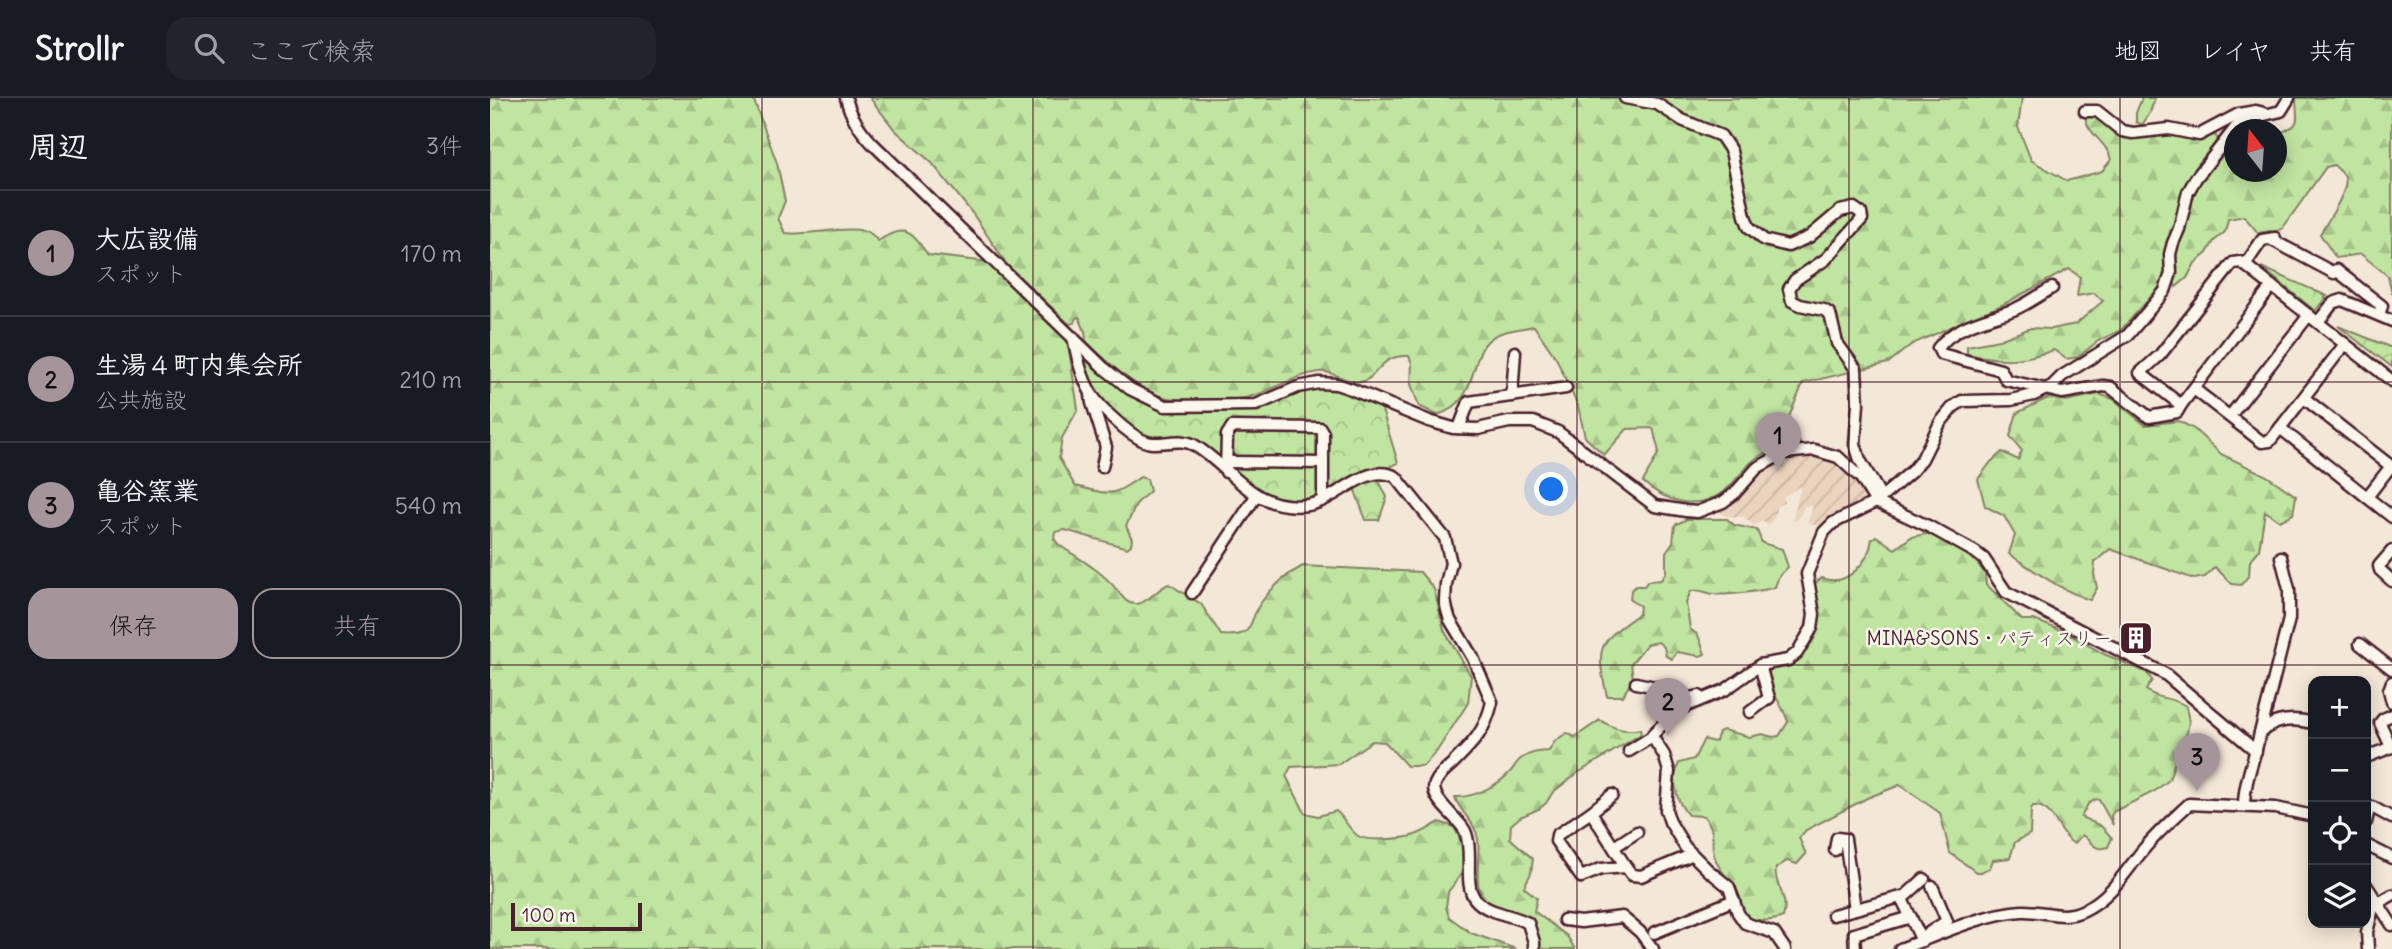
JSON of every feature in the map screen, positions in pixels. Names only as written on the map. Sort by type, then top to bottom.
[{"type":"street","points":[[846,98],[850,113],[865,135],[1104,368],[1130,389],[1165,406],[1256,405],[1298,387],[1319,383],[1344,386],[1429,421],[1459,428],[1478,429],[1522,421],[1558,432],[1655,506],[1697,512],[1713,507],[1735,493],[1757,468],[1770,458],[1802,450],[1814,450],[1838,457],[1861,478],[1876,502],[1975,552],[1984,559],[2006,592],[2165,674],[2256,751]]},
{"type":"street","points":[[1625,98],[1657,104],[1682,120],[1720,136],[1731,151],[1749,227],[1764,240],[1788,246],[1809,236],[1840,211],[1854,208],[1861,213],[1862,219],[1826,260],[1796,280],[1789,289],[1792,301],[1830,314],[1837,343],[1856,369],[1858,404],[1855,444],[1860,460],[1879,493],[1876,502]]},
{"type":"street","points":[[1629,751],[1653,736],[1677,710],[1713,697],[1760,665],[1788,660],[1797,653],[1812,628],[1814,614],[1807,574],[1824,532],[1833,523],[1876,502],[1922,459],[1940,423],[1953,407],[1962,401],[2011,400],[2045,390],[2128,335],[2165,290],[2171,273],[2170,254],[2173,243],[2188,192],[2196,178],[2244,120],[2281,111],[2289,98]]},
{"type":"street","points":[[2085,111],[2097,111],[2122,131],[2133,133],[2169,129],[2199,135],[2239,114],[2256,111],[2264,112],[2265,115]]},
{"type":"street","points":[[2245,264],[2262,240],[2274,238],[2334,273],[2336,270],[2382,306],[2379,315]]},
{"type":"street","points":[[2181,405],[2140,373],[2160,355],[2233,263],[2240,261],[2392,381]]},
{"type":"street","points":[[2052,288],[2016,309],[1973,323],[1938,348],[1945,356],[2001,370],[2006,380],[2045,390],[2063,393],[2110,387],[2149,417],[2177,412],[2273,286]]},
{"type":"street","points":[[2318,322],[2333,303],[2342,300],[2392,321]]},
{"type":"street","points":[[2230,416],[2309,315]]},
{"type":"street","points":[[1073,336],[1080,367],[1091,394],[1106,447],[1102,467]]},
{"type":"street","points":[[2194,389],[2262,442],[2270,441],[2344,344]]},
{"type":"street","points":[[1512,396],[1515,352]]},
{"type":"street","points":[[1459,428],[1469,402],[1566,388]]},
{"type":"street","points":[[1091,394],[1133,435],[1149,443],[1187,442],[1226,467],[1256,496],[1286,504],[1307,505],[1323,500],[1374,474],[1390,474],[1396,477],[1445,538],[1451,563],[1446,584],[1447,610],[1450,620],[1473,658],[1492,702],[1484,728],[1476,740],[1438,778],[1433,786],[1434,795],[1464,830],[1469,846],[1469,884],[1472,896],[1488,909],[1528,923],[1534,949]]},
{"type":"street","points":[[2304,398],[2391,466],[2367,497]]},
{"type":"street","points":[[1226,467],[1227,433],[1232,427],[1320,428],[1323,433],[1323,500]]},
{"type":"street","points":[[2280,428],[2392,517]]},
{"type":"street","points":[[1226,467],[1322,463]]},
{"type":"street","points":[[1192,593],[1256,496]]},
{"type":"street","points":[[2392,551],[2379,566],[2392,582]]},
{"type":"street","points":[[2244,806],[2244,788],[2289,619],[2289,589],[2281,557]]},
{"type":"street","points":[[2360,644],[2392,669]]},
{"type":"street","points":[[1750,712],[1771,702],[1760,665]]},
{"type":"street","points":[[2392,682],[2389,690],[2392,702]]},
{"type":"street","points":[[1636,683],[1660,688],[1686,699],[1731,686]]},
{"type":"street","points":[[2371,755],[2392,747],[2380,723],[2392,715]]},
{"type":"street","points":[[2260,733],[2274,722],[2290,720],[2308,722]]},
{"type":"street","points":[[1653,736],[1664,755],[1669,771],[1666,802],[1670,822],[1692,855],[1729,887],[1741,919],[1745,923],[1774,933],[1786,949]]},
{"type":"street","points":[[1612,796],[1557,835],[1556,841],[1581,877],[1601,869],[1626,867]]},
{"type":"street","points":[[1900,949],[1981,920],[2015,912],[2067,916],[2086,909],[2119,884],[2144,849],[2189,804],[2276,808],[2308,815]]},
{"type":"street","points":[[2371,808],[2392,818]]},
{"type":"street","points":[[1591,812],[1632,875],[1641,876],[1692,855]]},
{"type":"street","points":[[1614,847],[1637,832]]},
{"type":"street","points":[[1835,850],[1836,840],[1843,838],[1849,859],[1855,909]]},
{"type":"street","points":[[2371,848],[2392,858]]},
{"type":"street","points":[[1833,915],[1897,897],[1903,898],[1928,883],[1948,921],[1930,932],[1922,941]]},
{"type":"street","points":[[2368,949],[2367,932],[2374,906],[2392,895]]},
{"type":"street","points":[[1903,898],[1922,941]]},
{"type":"street","points":[[1654,933],[1734,900]]},
{"type":"street","points":[[2374,906],[2392,925]]},
{"type":"street","points":[[1564,920],[1581,922],[1619,917],[1626,919],[1653,949]]},
{"type":"street","points":[[1855,949],[1854,934],[1911,917]]},
{"type":"shaded area","points":[[1814,452],[1849,465],[1872,500],[1823,527],[1807,523],[1813,506],[1804,506],[1798,520],[1792,521],[1801,486],[1783,497],[1785,502],[1776,507],[1775,516],[1768,526],[1762,521],[1754,526],[1744,517],[1726,516],[1719,511],[1753,479],[1782,459],[1784,461],[1795,454]]},
{"type":"green space","points":[[490,98],[753,98],[777,163],[785,201],[778,218],[785,233],[853,230],[870,233],[878,241],[901,231],[912,235],[928,255],[988,262],[1067,336],[1078,409],[1062,438],[1059,458],[1075,486],[1109,493],[1122,489],[1140,477],[1147,479],[1150,491],[1137,503],[1126,526],[1132,539],[1127,548],[1065,530],[1055,532],[1054,539],[1104,576],[1130,603],[1142,603],[1169,584],[1201,604],[1221,635],[1232,635],[1245,632],[1269,592],[1285,577],[1303,566],[1420,572],[1434,589],[1444,630],[1471,676],[1468,703],[1437,751],[1423,766],[1407,766],[1385,742],[1372,741],[1339,764],[1291,767],[1286,776],[1305,813],[1318,816],[1336,811],[1358,836],[1363,838],[1410,836],[1440,822],[1454,827],[1463,845],[1464,871],[1448,892],[1446,907],[1449,917],[1471,933],[1516,949],[490,949]]},
{"type":"green space","points":[[870,98],[2022,98],[2018,127],[2031,160],[2067,181],[2102,171],[2111,160],[2106,148],[2089,128],[2085,115],[2097,115],[2127,138],[2165,133],[2193,140],[2215,135],[2220,142],[2182,197],[2175,226],[2166,243],[2165,273],[2158,289],[2121,330],[2098,341],[2078,357],[2066,359],[2054,350],[2011,359],[1967,354],[1967,346],[1999,340],[2031,328],[2051,329],[2076,324],[2103,301],[2094,293],[2077,296],[2080,277],[2069,269],[2002,305],[1912,344],[1888,363],[1803,383],[1789,417],[1800,443],[1759,457],[1731,485],[1713,498],[1682,502],[1661,495],[1643,482],[1659,452],[1653,428],[1627,429],[1604,455],[1585,437],[1578,406],[1556,358],[1534,326],[1500,333],[1486,342],[1462,399],[1452,408],[1437,415],[1419,406],[1411,384],[1412,364],[1409,356],[1391,359],[1371,377],[1360,382],[1319,372],[1301,376],[1241,399],[1180,400],[1145,390],[1113,367],[1086,341],[1079,317],[1069,324],[1007,265],[973,214],[932,163],[895,130]]},
{"type":"green space","points":[[2142,98],[2155,98],[2142,125],[2136,122],[2136,113]]},
{"type":"green space","points":[[2296,98],[2392,98],[2392,293],[2388,276],[2361,254],[2336,258],[2320,234],[2337,206],[2346,183],[2343,174],[2334,165],[2326,167],[2282,229],[2258,233],[2244,216],[2228,219],[2225,232],[2195,263],[2187,278],[2176,287],[2173,279],[2177,272],[2175,251],[2185,232],[2191,197],[2201,179],[2224,152],[2224,182],[2287,182],[2287,130],[2296,122]]},
{"type":"green space","points":[[2261,267],[2327,296],[2315,311]]},
{"type":"green space","points":[[2338,326],[2392,348],[2392,367]]},
{"type":"green space","points":[[1074,342],[1150,400],[1187,410],[1228,406],[1280,396],[1308,385],[1336,384],[1379,400],[1398,463],[1326,496],[1288,502],[1269,499],[1251,491],[1188,440],[1152,443],[1131,431],[1091,390]]},
{"type":"green space","points":[[2099,394],[2113,399],[2145,425],[2179,421],[2194,429],[2221,454],[2267,476],[2296,496],[2293,514],[2280,521],[2265,511],[2259,550],[2250,561],[2249,575],[2241,585],[2232,584],[2215,567],[2205,577],[2194,579],[2110,549],[2095,562],[2097,588],[2090,600],[2058,586],[2009,554],[2015,535],[2004,516],[1985,506],[1978,479],[2002,452],[2018,460],[2022,451],[2010,436],[2017,413],[2048,398],[2066,401]]},
{"type":"green space","points":[[1377,477],[1387,497],[1379,520],[1366,520],[1354,488]]},
{"type":"green space","points":[[1687,519],[1727,519],[1734,525],[1757,530],[1762,543],[1782,549],[1788,567],[1779,576],[1775,587],[1770,589],[1726,594],[1691,591],[1686,603],[1690,629],[1698,635],[1705,654],[1700,656],[1677,652],[1672,659],[1666,656],[1664,647],[1658,642],[1647,644],[1631,664],[1633,678],[1623,696],[1607,696],[1601,666],[1603,647],[1615,632],[1639,614],[1640,606],[1630,600],[1631,590],[1636,586],[1644,586],[1648,581],[1661,580],[1666,572],[1666,552],[1673,542],[1675,525]]},
{"type":"green space","points":[[1938,534],[1976,562],[1985,574],[1986,584],[2022,620],[2034,620],[2065,632],[2104,654],[2146,672],[2152,680],[2146,690],[2186,706],[2189,722],[2187,733],[2169,780],[2155,791],[2113,812],[2113,825],[2099,800],[2088,804],[2081,817],[2101,826],[2112,838],[2108,847],[2103,848],[2096,847],[2082,835],[2074,844],[2046,810],[2033,806],[2030,834],[2015,842],[2010,858],[1993,860],[1990,868],[1981,872],[1976,872],[1950,853],[1940,813],[1900,785],[1867,798],[1806,830],[1799,838],[1806,854],[1797,864],[1787,861],[1776,868],[1785,910],[1783,917],[1774,920],[1745,918],[1739,894],[1715,858],[1708,822],[1704,816],[1688,815],[1680,804],[1675,784],[1679,763],[1694,759],[1704,739],[1716,741],[1719,732],[1723,730],[1750,737],[1762,734],[1779,736],[1788,722],[1771,686],[1768,673],[1813,642],[1818,625],[1812,585],[1822,578],[1840,579],[1856,570],[1867,556],[1872,539],[1876,536],[1895,549],[1911,537]]},
{"type":"green space","points":[[1600,720],[1619,729],[1640,729],[1641,734],[1578,773],[1553,792],[1539,809],[1520,817],[1511,825],[1510,838],[1533,859],[1531,873],[1524,887],[1537,898],[1534,911],[1567,936],[1575,949],[1539,949],[1538,935],[1527,919],[1491,904],[1480,892],[1478,839],[1455,797],[1486,790],[1506,776],[1522,758],[1535,752],[1549,751],[1555,741],[1567,733],[1575,737]]},
{"type":"place","name":"大広設備","points":[[1778,470]]},
{"type":"place","name":"MINA&SONS・パティスリー","points":[[2136,638]]},
{"type":"place","name":"生湯４町内集会所","points":[[1668,736]]},
{"type":"place","name":"亀谷窯業","points":[[2197,791]]}]
